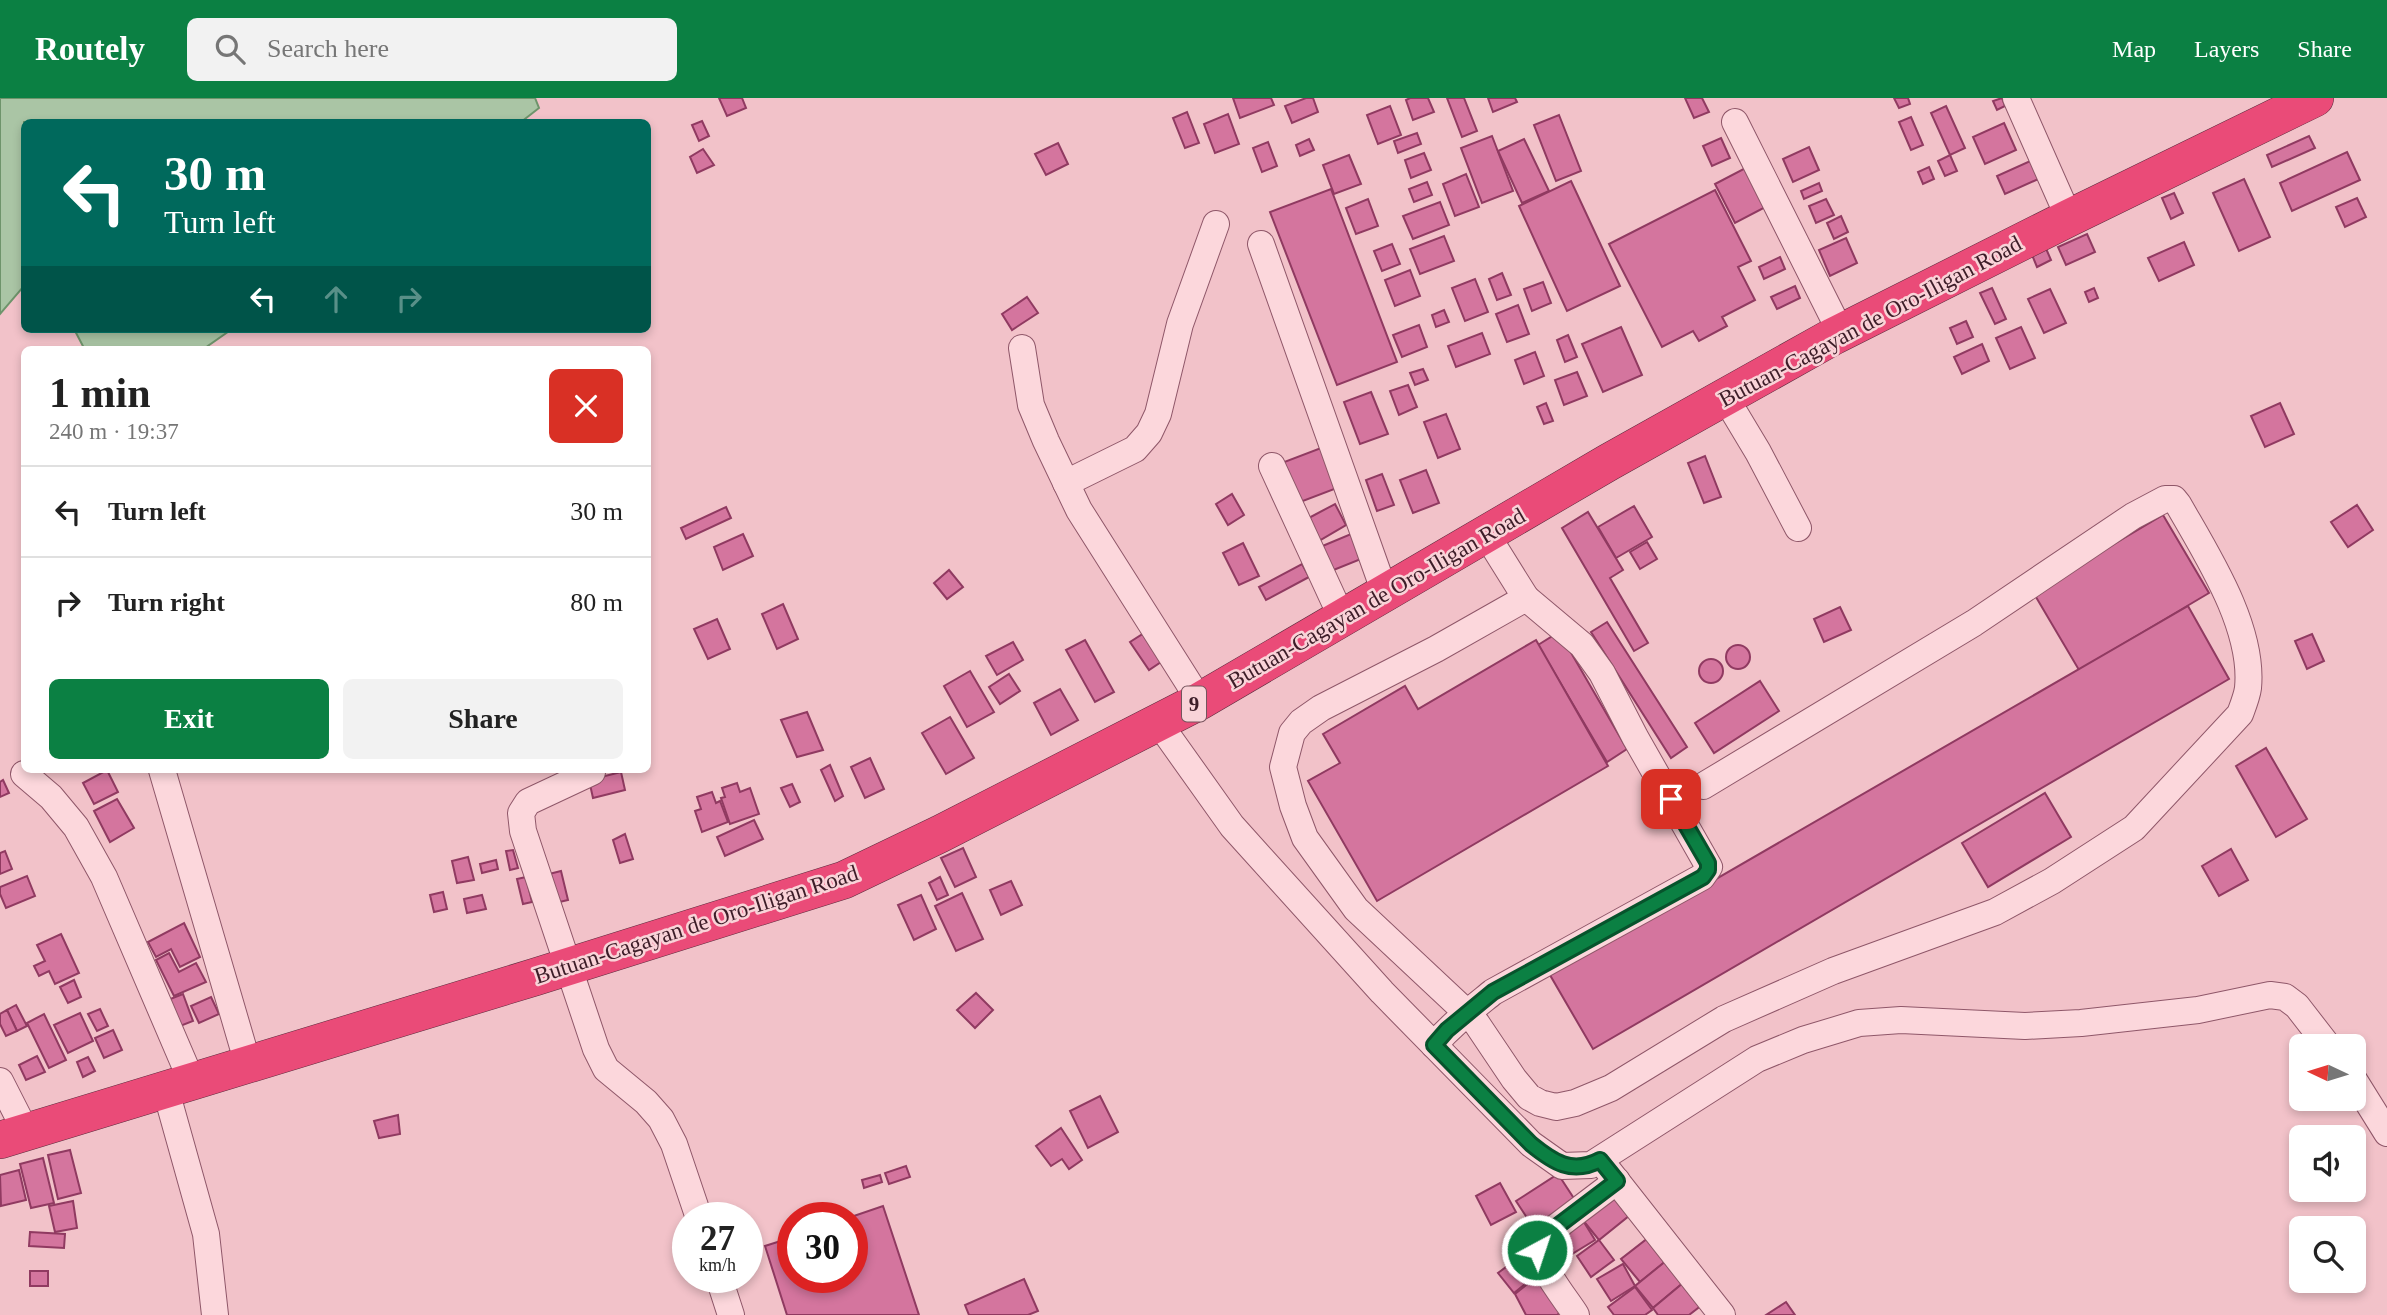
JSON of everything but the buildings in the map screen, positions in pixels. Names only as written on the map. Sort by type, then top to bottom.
[{"type":"highway","name":"Butuan-Cagayan de Oro-Iligan Road","points":[[13,1136],[844,880],[1200,701],[1486,534],[1841,333],[2315,98]]},
{"type":"street","points":[[2016,98],[2069,218]]},
{"type":"street","points":[[1735,122],[1841,333]]},
{"type":"street","points":[[1066,483],[1135,449],[1149,433],[1158,414],[1180,324],[1216,224]]},
{"type":"street","points":[[1261,244],[1385,593]]},
{"type":"street","points":[[1022,348],[1031,405],[1079,510],[1200,701]]},
{"type":"street","points":[[1725,397],[1798,528]]},
{"type":"street","points":[[1272,466],[1342,618]]},
{"type":"street","points":[[1526,598],[1436,649],[1321,708],[1301,722],[1292,733],[1283,767],[1305,838],[1356,909],[1467,1013],[1529,1097],[1539,1103],[1556,1107],[1575,1103],[1611,1088],[1724,1019],[1833,971],[1995,912],[2052,881],[2134,828],[2240,714],[2248,689],[2246,643],[2216,571],[2178,504],[2174,499],[2165,499],[2133,516],[1974,623],[1703,786]]},
{"type":"street","points":[[1434,1045],[1493,992],[1703,877],[1709,867],[1602,673],[1582,645],[1526,598],[1486,534]]},
{"type":"street","points":[[1158,722],[1232,826],[1382,992],[1516,1130],[1546,1157],[1562,1166],[1579,1167],[1600,1160],[1757,1059],[1803,1040],[1859,1023],[1901,1020],[2025,1026],[2081,1023],[2198,1010],[2270,995],[2285,997],[2297,1006],[2319,1034]]},
{"type":"street","points":[[163,773],[248,1064]]},
{"type":"street","points":[[591,773],[528,803],[521,813],[523,831],[596,1049],[606,1069],[646,1102],[661,1119],[674,1144],[694,1202]]},
{"type":"street","points":[[24,774],[51,797],[76,827],[104,877],[179,1086],[206,1234],[215,1315]]},
{"type":"street","points":[[0,1081],[13,1136]]},
{"type":"street","points":[[2366,1099],[2387,1133]]},
{"type":"street","points":[[1600,1160],[1722,1315]]},
{"type":"street","points":[[1576,1315],[1544,1265],[1537,1244],[1617,1181]]},
{"type":"street","points":[[724,1293],[731,1315]]},
{"type":"shaded area","points":[[0,98],[535,98],[539,108],[525,119],[21,119],[21,290],[0,314]]},
{"type":"shaded area","points":[[76,333],[226,333],[208,346],[83,346]]},
{"type":"route","points":[[1537,1250],[1539,1240],[1617,1181],[1600,1160],[1579,1167],[1562,1166],[1546,1157],[1434,1045],[1447,1030],[1493,992],[1703,877],[1708,870],[1708,863],[1671,799]]}]
